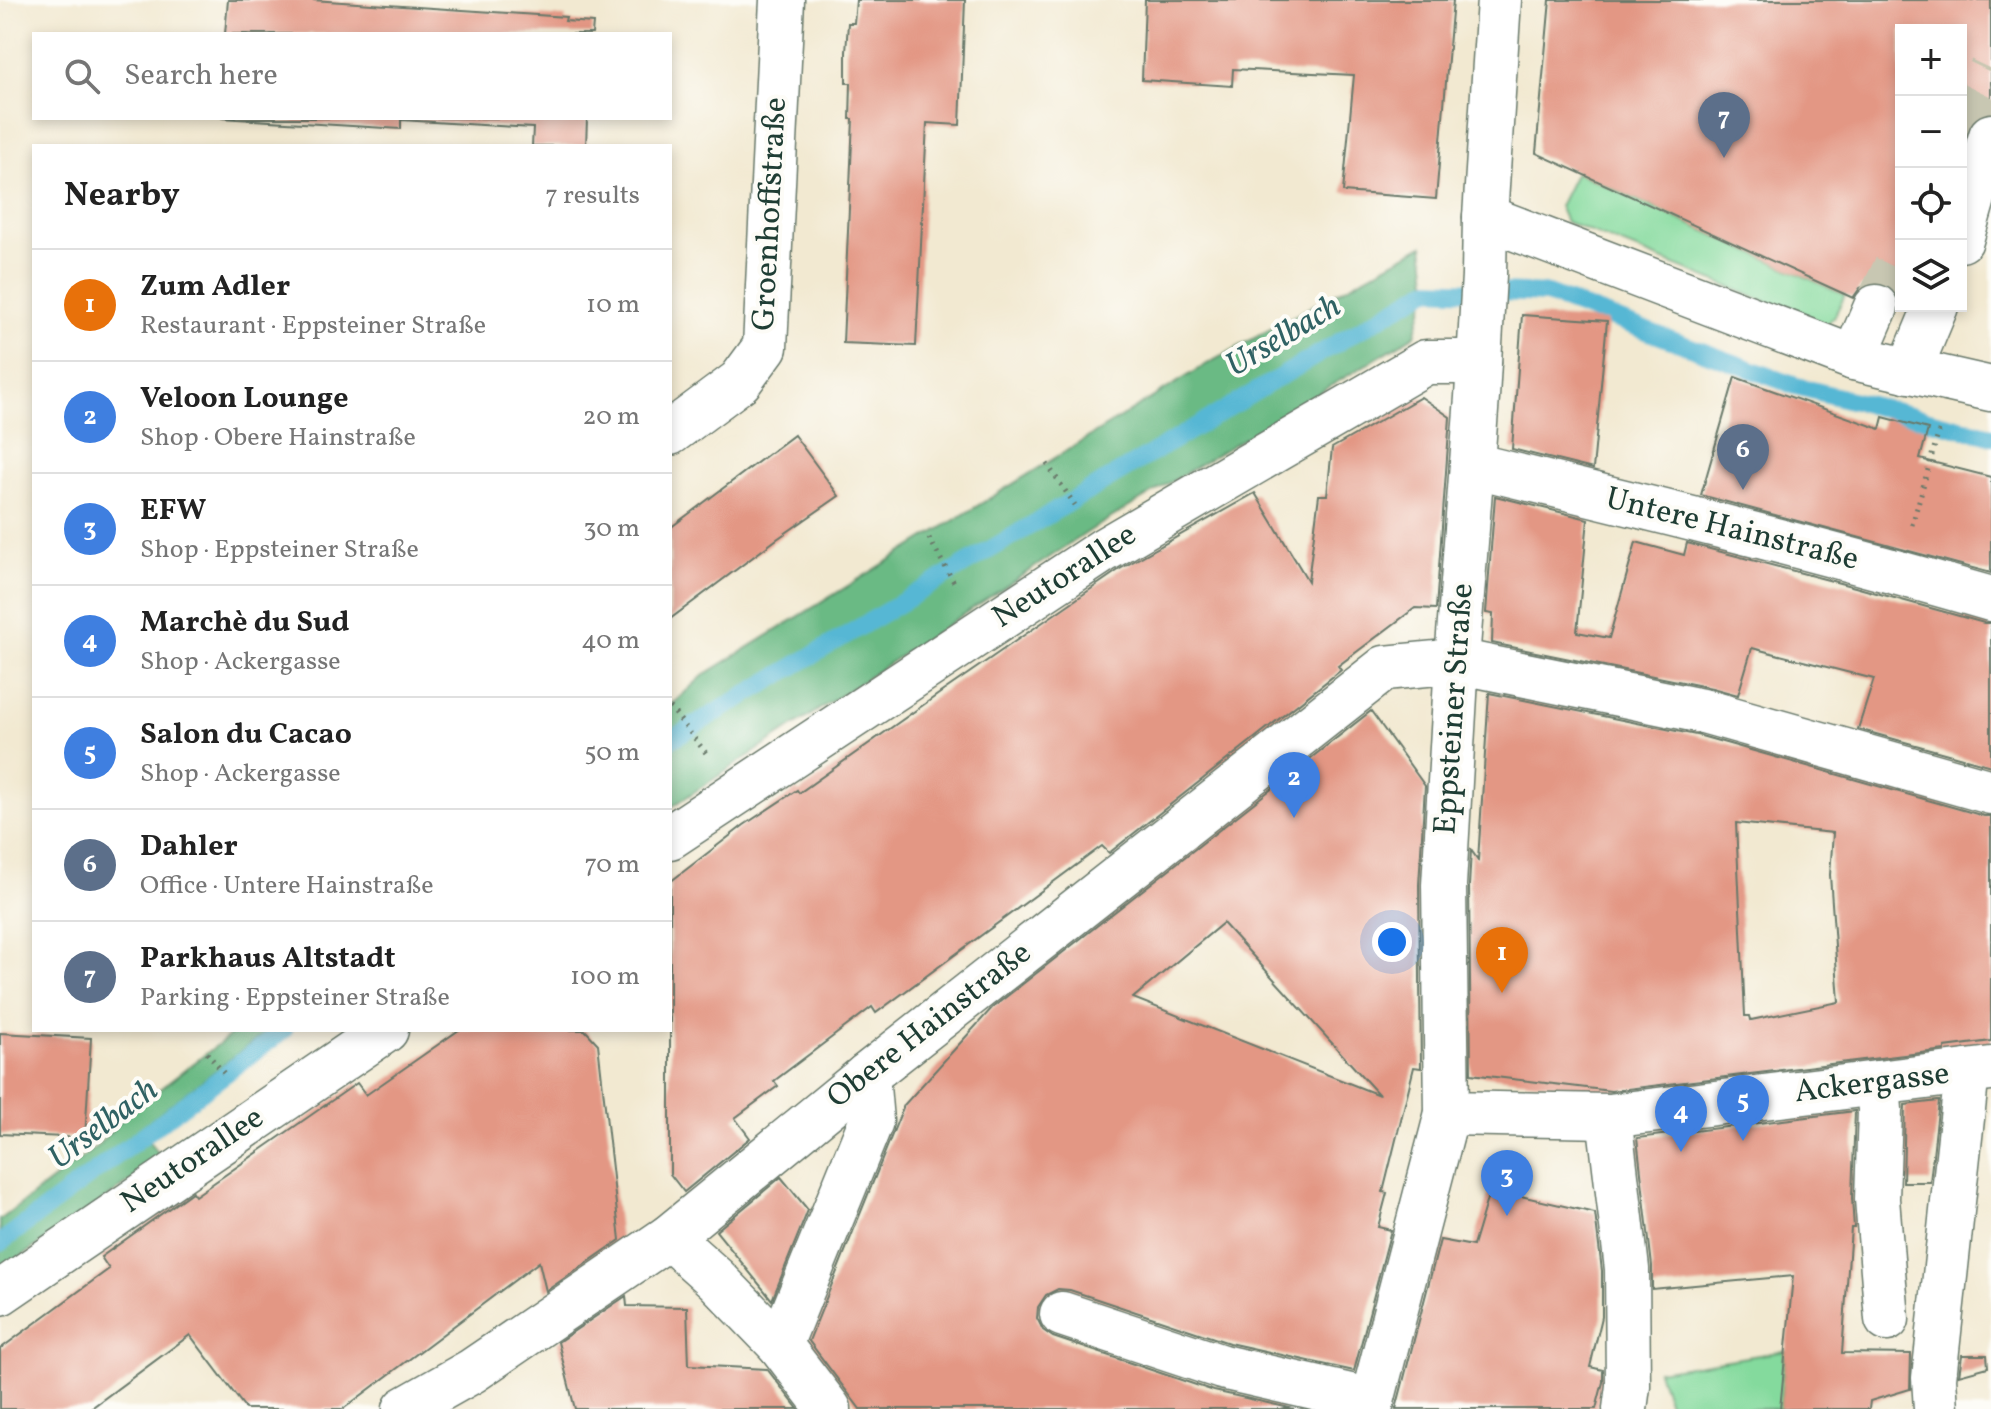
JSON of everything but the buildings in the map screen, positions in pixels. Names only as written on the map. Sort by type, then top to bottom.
[{"type":"street","name":"Groenhoffstraße","points":[[672,432],[740,381],[765,347],[782,0]]},
{"type":"street","name":"Eppsteiner Straße","points":[[1371,1405],[1447,1113],[1444,885],[1479,362],[1499,0]]},
{"type":"street","points":[[1967,219],[1991,136]]},
{"type":"street","points":[[1485,217],[1854,358],[1991,389]]},
{"type":"street","points":[[1854,358],[1876,307]]},
{"type":"street","points":[[1909,371],[1934,312]]},
{"type":"street","name":"Neutorallee","points":[[672,836],[1104,550],[1426,362],[1479,362]]},
{"type":"street","name":"Untere Hainstraße","points":[[1472,465],[1686,516],[1991,599]]},
{"type":"street","name":"Obere Hainstraße","points":[[405,1409],[472,1371],[669,1237],[867,1075],[1385,668],[1457,661],[1707,712],[1991,792]]},
{"type":"street","name":"Neutorallee","points":[[0,1293],[383,1032]]},
{"type":"street","points":[[1936,1409],[1934,1378],[1979,1070]]},
{"type":"street","name":"Ackergasse","points":[[1447,1113],[1609,1116],[1979,1070]]},
{"type":"street","points":[[780,1345],[871,1121],[867,1075]]},
{"type":"street","points":[[1878,1083],[1877,1199],[1887,1319]]},
{"type":"street","points":[[1609,1116],[1627,1269],[1628,1386],[1625,1409]]},
{"type":"street","points":[[669,1237],[716,1279],[780,1345],[829,1409]]},
{"type":"street","points":[[1062,1314],[1222,1367],[1371,1405]]},
{"type":"path","points":[[1898,572],[1940,427]]},
{"type":"path","points":[[1047,464],[1082,515]]},
{"type":"path","points":[[929,538],[957,589]]},
{"type":"path","points":[[672,710],[710,759]]},
{"type":"path","points":[[207,1053],[217,1064]]},
{"type":"green space","points":[[1576,172],[1845,295],[1834,317],[1825,325],[1566,222],[1559,206]]},
{"type":"green space","points":[[1423,245],[1428,289],[1415,335],[1091,530],[672,807],[672,704],[704,675],[1207,364]]},
{"type":"green space","points":[[234,1032],[266,1032],[139,1129],[163,1159],[0,1271],[0,1220],[96,1147],[125,1116]]},
{"type":"green space","points":[[1785,1351],[1780,1409],[1671,1409],[1658,1371]]},
{"type":"waterway","name":"Urselbach","points":[[672,739],[1428,289],[1547,294],[1796,386],[1991,436]]},
{"type":"waterway","name":"Urselbach","points":[[0,1243],[281,1032]]},
{"type":"tunnel","points":[[1967,119],[1991,69]]},
{"type":"tunnel","points":[[1876,307],[1895,268]]},
{"type":"place","name":"Parkhaus Altstadt","points":[[1724,158]]},
{"type":"place","name":"Dahler","points":[[1743,490]]},
{"type":"place","name":"Veloon Lounge","points":[[1294,818]]},
{"type":"place","name":"Zum Adler","points":[[1502,993]]},
{"type":"place","name":"Salon du Cacao","points":[[1743,1141]]},
{"type":"place","name":"Marchè du Sud","points":[[1681,1152]]},
{"type":"place","name":"EFW","points":[[1507,1216]]}]
